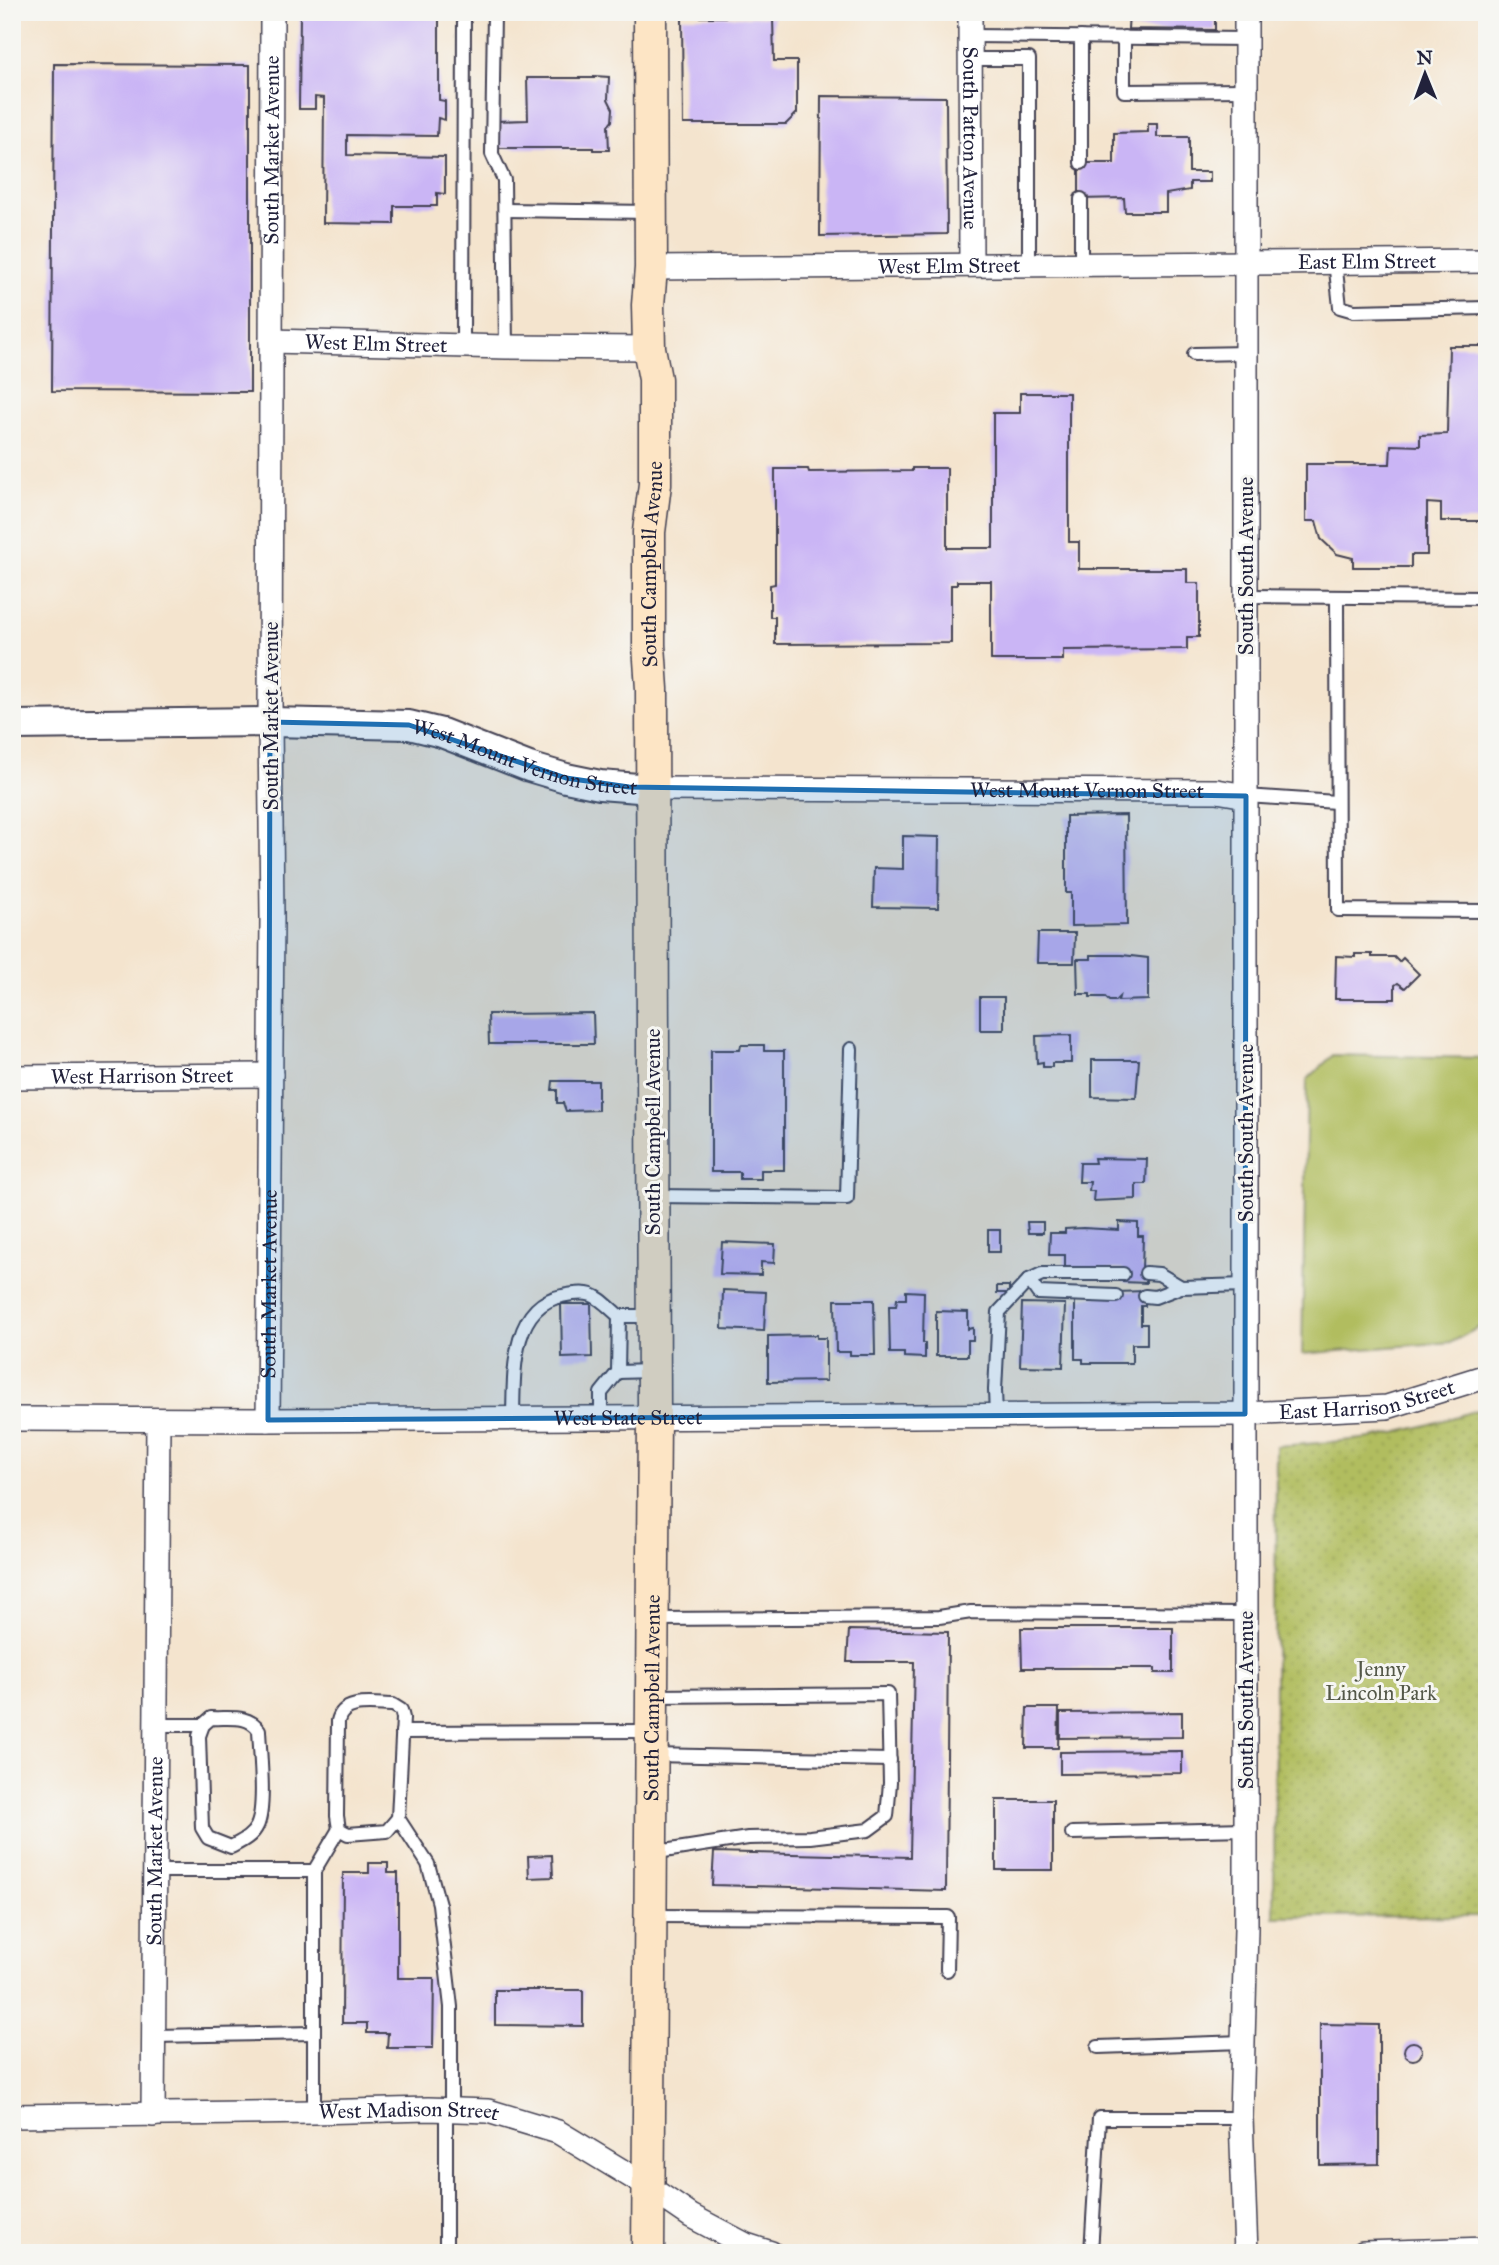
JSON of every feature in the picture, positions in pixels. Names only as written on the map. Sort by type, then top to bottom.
[{"type":"main road","name":"South Campbell Avenue","points":[[648,2253],[654,1417],[649,532],[654,484],[654,379],[649,348],[650,12]]},
{"type":"street","name":"South Market Avenue","points":[[268,1420],[272,12]]},
{"type":"street","name":"South Patton Avenue","points":[[970,12],[971,265]]},
{"type":"street","name":"South South Avenue","points":[[1246,12],[1246,1829],[1241,2118],[1246,2253]]},
{"type":"street","name":"West Elm Street","points":[[651,268],[1247,261]]},
{"type":"street","name":"East Elm Street","points":[[1247,261],[1487,261]]},
{"type":"street","name":"West Elm Street","points":[[271,341],[649,348]]},
{"type":"street","name":"West Mount Vernon Street","points":[[12,725],[270,722],[409,725],[442,733],[528,767],[566,778],[600,785],[651,789],[1217,791],[1246,796]]},
{"type":"street","name":"West Harrison Street","points":[[12,1077],[271,1075]]},
{"type":"street","name":"East Harrison Street","points":[[1245,1413],[1387,1407],[1487,1376]]},
{"type":"street","name":"West State Street","points":[[12,1419],[268,1420],[1245,1413]]},
{"type":"street","name":"South Market Avenue","points":[[153,2115],[158,1420]]},
{"type":"street","name":"West Madison Street","points":[[12,2116],[488,2110],[558,2132],[691,2216],[746,2245],[771,2253]]},
{"type":"street","points":[[1363,2253],[1487,2249]]},
{"type":"lane","points":[[463,346],[464,12]]},
{"type":"lane","points":[[494,12],[492,154],[504,180],[506,347]]},
{"type":"lane","points":[[970,47],[1081,37],[1246,39]]},
{"type":"lane","points":[[1081,37],[1081,163]]},
{"type":"lane","points":[[1124,37],[1124,91],[1246,90]]},
{"type":"lane","points":[[970,47],[1029,59],[1029,265]]},
{"type":"lane","points":[[1081,199],[1081,265]]},
{"type":"lane","points":[[505,210],[651,212]]},
{"type":"lane","points":[[1335,261],[1340,307],[1354,311],[1487,308]]},
{"type":"lane","points":[[1194,354],[1247,354]]},
{"type":"lane","points":[[1246,596],[1487,598]]},
{"type":"lane","points":[[1337,598],[1338,910],[1487,911]]},
{"type":"lane","points":[[1246,796],[1336,802]]},
{"type":"lane","points":[[653,1196],[847,1198],[851,1049]]},
{"type":"lane","points":[[1146,1273],[1159,1274],[1181,1287]]},
{"type":"lane","points":[[996,1415],[999,1312],[1029,1280],[1042,1274],[1123,1274]]},
{"type":"lane","points":[[1029,1280],[1038,1293],[1116,1296]]},
{"type":"lane","points":[[1145,1296],[1155,1297],[1181,1287],[1245,1285]]},
{"type":"lane","points":[[513,1418],[517,1347],[528,1320],[541,1304],[551,1298],[593,1293],[619,1316],[654,1316]]},
{"type":"lane","points":[[601,1417],[601,1393],[618,1372],[619,1316]]},
{"type":"lane","points":[[618,1372],[654,1370]]},
{"type":"lane","points":[[653,1619],[939,1617],[971,1612],[1245,1614]]},
{"type":"lane","points":[[650,1853],[748,1838],[810,1837],[868,1830],[887,1816],[890,1760],[888,1694],[652,1696]]},
{"type":"lane","points":[[314,2112],[314,1871],[340,1829],[337,1816],[338,1721],[340,1712],[348,1706],[393,1705],[401,1710],[403,1718],[398,1818],[428,1864],[439,1904],[451,2007],[446,2253]]},
{"type":"lane","points":[[211,1718],[245,1719],[253,1722],[259,1730],[261,1813],[256,1829],[246,1839],[231,1847],[208,1838],[202,1828],[199,1736],[202,1725],[211,1718]]},
{"type":"lane","points":[[156,1725],[202,1725]]},
{"type":"lane","points":[[402,1732],[651,1743],[890,1760]]},
{"type":"lane","points":[[340,1829],[348,1834],[387,1831],[398,1818]]},
{"type":"lane","points":[[1072,1833],[1246,1829]]},
{"type":"lane","points":[[231,1847],[231,1871]]},
{"type":"lane","points":[[155,1871],[314,1871]]},
{"type":"lane","points":[[650,1916],[948,1917],[947,1970]]},
{"type":"lane","points":[[154,2036],[314,2033]]},
{"type":"lane","points":[[1098,2047],[1243,2042]]},
{"type":"lane","points":[[1091,2253],[1099,2118],[1241,2118]]},
{"type":"highlighted area","points":[[270,722],[409,725],[566,778],[629,787],[1246,796],[1245,1414],[268,1420]]},
{"type":"green space","points":[[1333,1055],[1487,1058],[1487,1323],[1452,1342],[1302,1354],[1307,1080]]},
{"type":"green space","name":"Jenny Lincoln Park","points":[[1487,1407],[1487,1916],[1274,1917],[1276,1446],[1370,1438]]},
{"type":"building","points":[[300,12],[439,12],[439,100],[445,101],[445,120],[438,118],[437,136],[347,135],[347,155],[445,157],[445,194],[437,193],[437,206],[394,206],[394,224],[323,223],[324,98],[315,97],[315,109],[299,109]]},
{"type":"building","points":[[1129,12],[1215,12],[1215,30],[1128,29]]},
{"type":"building","points":[[682,17],[773,17],[774,61],[797,61],[797,113],[786,124],[683,124]]},
{"type":"building","points":[[54,64],[250,65],[250,392],[52,391]]},
{"type":"building","points":[[609,77],[608,99],[613,109],[612,121],[608,126],[609,150],[496,148],[496,121],[528,120],[527,78]]},
{"type":"building","points":[[821,96],[946,97],[947,234],[820,236]]},
{"type":"building","points":[[1148,124],[1157,124],[1157,137],[1189,137],[1189,172],[1210,172],[1210,182],[1190,182],[1190,190],[1166,194],[1166,212],[1125,212],[1124,198],[1079,199],[1079,163],[1114,163],[1114,133],[1148,132]]},
{"type":"building","points":[[1449,346],[1487,346],[1487,521],[1441,521],[1441,504],[1427,503],[1427,555],[1411,555],[1411,567],[1353,567],[1353,558],[1337,554],[1321,539],[1316,521],[1306,521],[1306,464],[1390,464],[1391,445],[1420,446],[1420,435],[1447,434]]},
{"type":"building","points":[[1020,393],[1069,393],[1069,542],[1079,542],[1079,569],[1187,569],[1187,583],[1199,583],[1199,637],[1187,637],[1187,649],[1063,650],[1063,660],[991,660],[991,581],[957,581],[957,585],[951,585],[951,643],[775,644],[775,617],[770,617],[770,585],[775,584],[775,469],[808,469],[809,472],[947,468],[947,548],[993,548],[993,413],[1020,413]]},
{"type":"building","points":[[1126,815],[1127,925],[1071,926],[1071,893],[1066,893],[1066,816]]},
{"type":"building","points":[[903,836],[939,837],[938,908],[873,907],[874,868],[903,869]]},
{"type":"building","points":[[1038,933],[1075,933],[1074,963],[1037,963]]},
{"type":"building","points":[[1355,954],[1394,957],[1399,962],[1403,958],[1419,974],[1405,988],[1398,983],[1395,985],[1395,999],[1335,999],[1336,956],[1355,957]]},
{"type":"building","points":[[1091,955],[1148,958],[1148,1000],[1118,1001],[1119,997],[1115,1001],[1109,1001],[1105,997],[1078,994],[1077,959],[1091,959]]},
{"type":"building","points":[[980,997],[1004,997],[1004,1030],[980,1030]]},
{"type":"building","points":[[593,1013],[594,1044],[489,1044],[488,1014]]},
{"type":"building","points":[[1071,1035],[1071,1063],[1052,1063],[1052,1067],[1043,1067],[1043,1062],[1037,1063],[1036,1036]]},
{"type":"building","points":[[741,1045],[764,1045],[764,1051],[784,1051],[784,1170],[761,1170],[761,1179],[740,1179],[740,1172],[711,1172],[711,1050],[740,1050]]},
{"type":"building","points":[[1092,1060],[1139,1060],[1136,1098],[1092,1097]]},
{"type":"building","points":[[553,1081],[598,1081],[598,1110],[566,1111],[563,1103],[557,1103],[557,1090],[552,1090]]},
{"type":"building","points":[[1094,1158],[1147,1159],[1146,1184],[1136,1184],[1136,1199],[1093,1201],[1094,1191],[1089,1191],[1090,1182],[1079,1182],[1080,1163],[1095,1163]]},
{"type":"building","points":[[1027,1222],[1043,1222],[1043,1233],[1028,1233]]},
{"type":"building","points":[[1119,1222],[1138,1223],[1138,1236],[1143,1236],[1142,1269],[1146,1269],[1146,1283],[1123,1282],[1123,1269],[1065,1270],[1065,1255],[1049,1255],[1050,1233],[1065,1233],[1065,1229],[1083,1228],[1119,1230]]},
{"type":"building","points":[[988,1230],[1000,1230],[1000,1252],[988,1252]]},
{"type":"building","points":[[722,1242],[775,1244],[774,1263],[761,1262],[761,1275],[720,1274]]},
{"type":"building","points":[[997,1286],[1009,1286],[1009,1293],[997,1293]]},
{"type":"building","points":[[723,1290],[766,1292],[764,1331],[722,1329]]},
{"type":"building","points":[[906,1291],[924,1292],[925,1358],[890,1353],[889,1306],[896,1306],[897,1299],[906,1299]]},
{"type":"building","points":[[1145,1291],[1145,1306],[1141,1306],[1141,1324],[1147,1324],[1147,1344],[1132,1344],[1132,1363],[1083,1363],[1083,1359],[1075,1359],[1075,1300],[1116,1292]]},
{"type":"building","points":[[835,1300],[874,1300],[875,1355],[836,1352]]},
{"type":"building","points":[[1022,1303],[1065,1304],[1063,1367],[1020,1366]]},
{"type":"building","points":[[561,1304],[591,1304],[592,1357],[562,1358]]},
{"type":"building","points":[[936,1311],[968,1312],[968,1329],[973,1328],[973,1340],[968,1340],[968,1356],[936,1356]]},
{"type":"building","points":[[817,1335],[817,1338],[826,1338],[826,1381],[768,1382],[768,1336]]},
{"type":"building","points":[[1021,1628],[1173,1628],[1173,1673],[1155,1673],[1155,1668],[1022,1668]]},
{"type":"building","points":[[849,1630],[948,1632],[946,1891],[712,1885],[714,1852],[910,1857],[914,1662],[847,1662]]},
{"type":"building","points":[[1027,1708],[1059,1708],[1058,1748],[1026,1748]]},
{"type":"building","points":[[1182,1712],[1182,1737],[1060,1738],[1060,1713]]},
{"type":"building","points":[[1182,1751],[1182,1773],[1060,1774],[1060,1752]]},
{"type":"building","points":[[996,1800],[1053,1800],[1053,1870],[996,1870]]},
{"type":"building","points":[[552,1855],[553,1877],[529,1878],[528,1856]]},
{"type":"building","points":[[369,1863],[388,1863],[388,1873],[398,1873],[398,1978],[434,1978],[433,2048],[387,2048],[388,2033],[367,2033],[367,2023],[342,2023],[343,1873],[369,1873]]},
{"type":"building","points":[[495,1990],[583,1990],[583,2026],[495,2025]]},
{"type":"building","points":[[1320,2024],[1379,2025],[1379,2164],[1320,2165]]},
{"type":"building","points":[[1413,2042],[1419,2045],[1422,2051],[1419,2057],[1413,2060],[1407,2057],[1404,2051],[1407,2045]]}]
